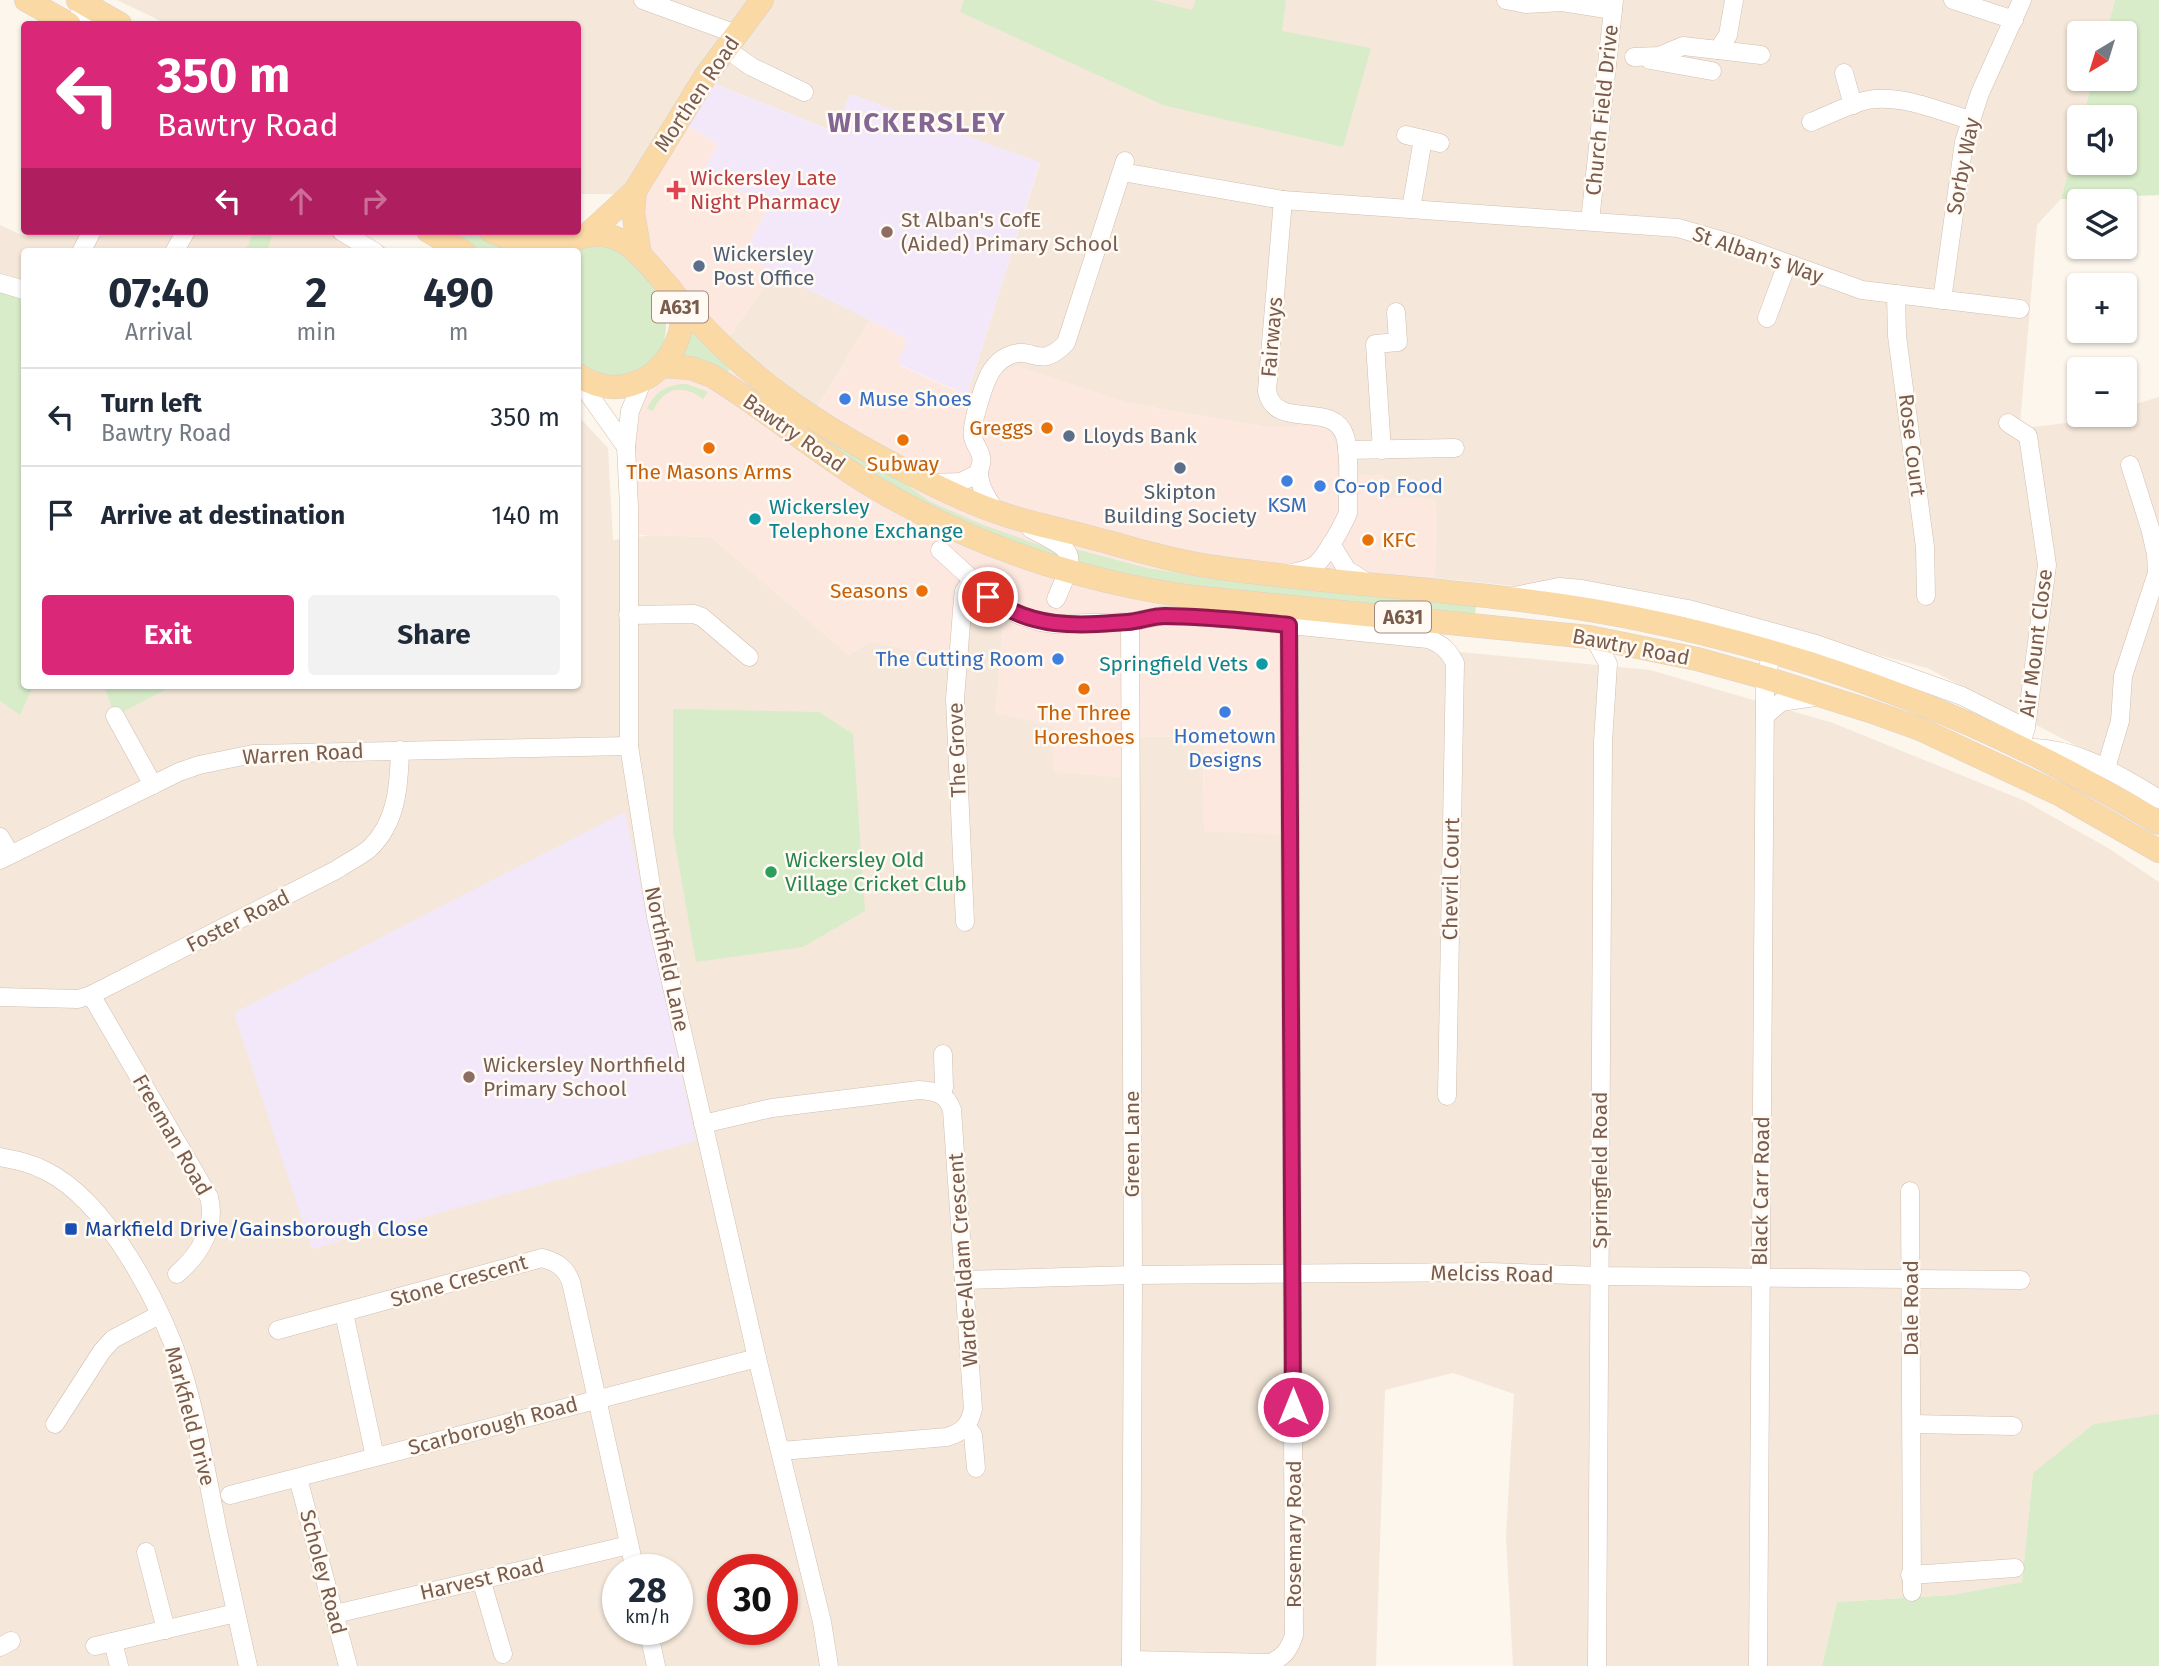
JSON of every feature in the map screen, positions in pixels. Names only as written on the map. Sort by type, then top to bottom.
[{"type":"main road","points":[[26,0],[64,21]]},
{"type":"main road","name":"Morthen Road","points":[[587,234],[635,191],[705,77],[762,0]]},
{"type":"main road","points":[[83,7],[112,14]]},
{"type":"main road","points":[[635,191],[633,212],[640,254]]},
{"type":"main road","points":[[557,248],[587,234]]},
{"type":"main road","name":"A631","points":[[581,378],[613,388],[629,386],[652,373],[670,355],[678,336],[681,312],[678,299],[640,254],[620,239],[587,234]]},
{"type":"main road","points":[[435,235],[457,248]]},
{"type":"main road","points":[[500,235],[550,248]]},
{"type":"main road","name":"Bawtry Road","points":[[678,299],[710,336],[735,359],[800,409],[867,450],[930,483],[1001,514],[1186,562],[1562,605],[1632,618],[1771,652],[2024,738],[2085,779],[2159,823]]},
{"type":"main road","name":"Bawtry Road","points":[[652,373],[691,368],[712,376],[885,494],[948,527],[1039,562],[1139,590],[1589,636],[1766,678],[1908,725],[2000,765],[2061,795],[2159,851]]},
{"type":"main road","points":[[1817,695],[1818,666]]},
{"type":"street","points":[[643,0],[731,42],[752,67],[804,92]]},
{"type":"street","points":[[1506,0],[1526,4],[1562,2],[1614,5]]},
{"type":"street","points":[[1718,50],[1728,35],[1734,0]]},
{"type":"street","points":[[1953,0],[2014,20]]},
{"type":"street","name":"Sorby Way","points":[[1942,300],[1959,171],[1970,120],[1995,57],[2022,0]]},
{"type":"street","name":"Church Field Drive","points":[[1590,221],[1614,5]]},
{"type":"street","points":[[1634,57],[1659,56],[1683,46],[1761,55]]},
{"type":"street","points":[[1609,53],[1712,71]]},
{"type":"street","points":[[1844,73],[1853,105]]},
{"type":"street","points":[[1811,122],[1867,100],[1901,101],[1970,120]]},
{"type":"street","points":[[1411,209],[1423,139]]},
{"type":"street","name":"St Alban's Way","points":[[979,472],[982,457],[972,435],[990,373],[999,361],[1010,355],[1021,353],[1043,359],[1052,356],[1066,343],[1123,166],[1283,200],[1678,228],[1704,234],[1861,290],[2020,309]]},
{"type":"street","name":"Fairways","points":[[1283,200],[1267,391],[1274,407],[1284,413],[1324,417],[1334,422],[1345,436],[1348,513],[1317,564],[1284,575]]},
{"type":"street","points":[[347,235],[369,248]]},
{"type":"street","points":[[1767,318],[1787,264]]},
{"type":"street","points":[[0,283],[21,289]]},
{"type":"street","name":"Rose Court","points":[[1896,294],[1897,336],[1925,547],[1926,596]]},
{"type":"street","points":[[1382,450],[1376,344],[1398,342],[1396,312]]},
{"type":"street","name":"Northfield Lane","points":[[652,373],[630,411],[626,447],[629,506],[629,746],[656,917],[757,1358],[822,1622],[830,1666]]},
{"type":"street","points":[[581,381],[626,447]]},
{"type":"street","name":"Air Mount Close","points":[[2008,423],[2028,436],[2047,565],[2024,738]]},
{"type":"street","points":[[1347,450],[1455,448]]},
{"type":"street","points":[[2106,768],[2120,721],[2123,676],[2157,573],[2150,528],[2130,465]]},
{"type":"street","points":[[930,483],[961,482],[979,472],[984,493],[1001,514]]},
{"type":"street","name":"Bawtry Road","points":[[1001,514],[1064,546],[1070,557],[1068,571]]},
{"type":"street","points":[[1331,544],[1347,570],[1372,585]]},
{"type":"street","points":[[940,550],[988,597],[1010,610],[1040,622],[1130,622],[1161,616],[1210,617],[1289,625]]},
{"type":"street","points":[[1039,562],[1055,589],[1054,624]]},
{"type":"street","points":[[1056,599],[1068,571]]},
{"type":"street","name":"The Grove","points":[[965,922],[955,699],[964,591],[972,581]]},
{"type":"street","name":"Bawtry Road","points":[[1504,599],[1559,587],[1582,589],[1688,609],[1816,644],[1962,696],[2024,738],[2106,768],[2159,799]]},
{"type":"street","points":[[628,615],[694,614],[702,617],[749,657]]},
{"type":"street","name":"Green Lane","points":[[1130,622],[1133,1275],[1131,1663]]},
{"type":"street","name":"Chevril Court","points":[[1289,625],[1429,639],[1441,643],[1455,663],[1447,1096]]},
{"type":"street","name":"Rosemary Road","points":[[1131,1663],[1270,1663],[1282,1658],[1290,1648],[1294,1635],[1289,625]]},
{"type":"street","name":"Springfield Road","points":[[1589,636],[1605,656],[1608,675],[1604,704],[1597,1666]]},
{"type":"street","points":[[1608,675],[1617,662],[1628,654],[1648,648]]},
{"type":"street","name":"Black Carr Road","points":[[1758,1666],[1765,716],[1766,678],[1771,652]]},
{"type":"street","points":[[1765,716],[1781,702],[1817,695]]},
{"type":"street","points":[[116,716],[153,785]]},
{"type":"street","name":"Warren Road","points":[[5,857],[199,765],[253,754],[629,746]]},
{"type":"street","name":"Foster Road","points":[[0,997],[78,999],[92,996],[336,870],[368,849],[383,832],[396,803],[400,750]]},
{"type":"street","points":[[0,837],[5,857]]},
{"type":"street","name":"Freeman Road","points":[[92,996],[209,1197],[209,1229],[193,1260],[177,1273]]},
{"type":"street","name":"Warde-Aldam Crescent","points":[[943,1054],[942,1094],[952,1110],[973,1409],[967,1427],[973,1435],[976,1468]]},
{"type":"street","points":[[703,1124],[772,1108],[919,1090],[942,1094]]},
{"type":"street","name":"Markfield Drive","points":[[0,1157],[45,1170],[59,1178],[90,1206],[118,1238],[159,1315],[182,1370],[248,1666]]},
{"type":"street","name":"Dale Road","points":[[1910,1191],[1911,1583],[2015,1568]]},
{"type":"street","name":"Stone Crescent","points":[[278,1330],[542,1258],[557,1262],[567,1272],[571,1282],[631,1554]]},
{"type":"street","name":"Melciss Road","points":[[964,1280],[1133,1275],[1489,1272],[1599,1276],[2021,1280]]},
{"type":"street","points":[[344,1313],[375,1457]]},
{"type":"street","points":[[55,1424],[102,1351],[113,1339],[159,1315]]},
{"type":"street","name":"Scarborough Road","points":[[230,1495],[757,1358]]},
{"type":"street","points":[[1912,1424],[2013,1426]]},
{"type":"street","points":[[781,1451],[947,1437],[967,1427]]},
{"type":"street","name":"Scholey Road","points":[[298,1478],[348,1666]]},
{"type":"street","name":"Harvest Road","points":[[335,1614],[629,1545]]},
{"type":"street","points":[[146,1552],[166,1630]]},
{"type":"street","points":[[481,1579],[503,1654]]},
{"type":"street","points":[[95,1646],[236,1613]]},
{"type":"street","points":[[113,1642],[118,1666]]},
{"type":"street","points":[[651,1645],[656,1666]]},
{"type":"shaded area","points":[[117,0],[2115,0],[2109,21],[2067,21],[2067,91],[2090,91],[2086,105],[2067,105],[2067,175],[2061,199],[2037,225],[2020,425],[2032,427],[2067,423],[2067,427],[2137,427],[2137,403],[2159,397],[2159,793],[2119,768],[1927,668],[1684,603],[1435,578],[1436,499],[1384,498],[1337,475],[1337,449],[1330,432],[1319,426],[1261,426],[1127,403],[1016,366],[981,402],[967,395],[1040,163],[850,94],[836,132],[715,84],[640,194],[581,194],[581,21],[161,21]]},
{"type":"shaded area","name":"St Alban's CofE (Aided) Primary School","points":[[715,84],[835,132],[850,94],[1040,162],[967,395],[898,364],[907,339],[742,256],[769,207],[703,171],[718,144],[688,126]]},
{"type":"shaded area","points":[[688,126],[718,144],[703,171],[769,207],[742,256],[774,272],[727,340],[818,408],[870,320],[907,339],[899,365],[981,402],[993,377],[1016,366],[1127,403],[1261,426],[1319,426],[1330,432],[1337,449],[1337,475],[1384,475],[1385,498],[1436,499],[1435,578],[1439,650],[1289,625],[1290,835],[1204,831],[1203,736],[1131,737],[1131,778],[1053,772],[1054,727],[996,713],[1003,627],[963,603],[958,660],[870,641],[849,655],[711,537],[636,535],[634,421],[642,401],[653,387],[666,377],[686,342],[647,243],[638,206]]},
{"type":"shaded area","points":[[0,225],[26,237],[362,235],[387,248],[21,248],[21,689],[581,689],[581,419],[608,448],[613,540],[652,535],[711,537],[849,655],[870,641],[958,660],[963,602],[1003,627],[996,712],[1130,737],[1203,736],[1204,830],[1289,625],[1439,650],[1650,670],[1833,723],[2025,801],[2108,848],[2159,882],[2159,1414],[2033,1473],[2022,1582],[1951,1595],[1837,1602],[1822,1666],[1513,1666],[1506,1538],[1514,1394],[1453,1373],[1385,1390],[1376,1666],[0,1666]]},
{"type":"shaded area","points":[[774,272],[870,320],[817,409],[727,340]]},
{"type":"shaded area","name":"Wickersley Northfield Primary School","points":[[625,812],[696,1141],[312,1249],[234,1013]]},
{"type":"green space","points":[[964,0],[1152,0],[1192,10],[1196,0],[1286,0],[1282,31],[1371,48],[1343,147],[1163,105],[960,12]]},
{"type":"green space","points":[[2115,0],[2159,0],[2159,195],[2137,196],[2137,189],[2067,189],[2067,199],[2061,199],[2067,175],[2137,175],[2137,105],[2086,105],[2090,91],[2137,91],[2137,21],[2109,21]]},
{"type":"green space","points":[[252,235],[272,235],[268,248],[247,248]]},
{"type":"green space","points":[[459,235],[482,235],[519,248],[472,248],[457,238]]},
{"type":"green space","points":[[585,245],[619,251],[644,275],[660,298],[666,320],[664,340],[656,357],[642,369],[623,375],[601,373],[581,363],[581,248],[578,248]]},
{"type":"green space","points":[[0,290],[21,297],[21,689],[32,689],[20,715],[0,701]]},
{"type":"green space","points":[[691,329],[732,366],[725,375],[684,360],[682,354]]},
{"type":"green space","points":[[687,384],[708,392],[703,399],[688,391],[674,390],[662,397],[653,411],[647,409],[658,393],[674,385]]},
{"type":"green space","points":[[756,386],[885,469],[929,501],[981,524],[1048,548],[1057,553],[1056,558],[917,503],[750,394]]},
{"type":"green space","points":[[1071,548],[1147,568],[1214,579],[1476,605],[1475,617],[1221,593],[1077,567]]},
{"type":"green space","points":[[105,689],[166,689],[115,716]]},
{"type":"green space","name":"Wickersley Old Village Cricket Club","points":[[673,709],[819,712],[853,734],[865,911],[803,947],[696,962],[673,832]]},
{"type":"green space","points":[[2159,1414],[2159,1666],[1822,1666],[1837,1602],[1951,1595],[2022,1582],[2033,1473],[2094,1424]]},
{"type":"place","name":"Wickersley Late Night Pharmacy","points":[[676,190]]},
{"type":"place","name":"St Alban's CofE (Aided) Primary School","points":[[887,232]]},
{"type":"place","name":"Wickersley Post Office","points":[[699,266]]},
{"type":"place","name":"Muse Shoes","points":[[845,399]]},
{"type":"place","name":"Greggs","points":[[1047,428]]},
{"type":"place","name":"Lloyds Bank","points":[[1069,436]]},
{"type":"place","name":"Subway","points":[[903,440]]},
{"type":"place","name":"The Masons Arms","points":[[709,448]]},
{"type":"place","name":"Skipton Building Society","points":[[1180,468]]},
{"type":"place","name":"KSM","points":[[1287,481]]},
{"type":"place","name":"Co-op Food","points":[[1320,486]]},
{"type":"place","name":"Wickersley Telephone Exchange","points":[[755,519]]},
{"type":"place","name":"KFC","points":[[1368,540]]},
{"type":"place","name":"Seasons","points":[[922,591]]},
{"type":"place","name":"The Cutting Room","points":[[1058,659]]},
{"type":"place","name":"Springfield Vets","points":[[1262,664]]},
{"type":"place","name":"The Three Horeshoes","points":[[1084,689]]},
{"type":"place","name":"Hometown Designs","points":[[1225,712]]},
{"type":"place","name":"Wickersley Old Village Cricket Club","points":[[771,872]]},
{"type":"place","name":"Wickersley Northfield Primary School","points":[[469,1077]]},
{"type":"place","name":"Markfield Drive/Gainsborough Close","points":[[71,1229]]},
{"type":"district","name":"WICKERSLEY","points":[[917,122]]},
{"type":"route","points":[[988,597],[1021,616],[1054,624],[1130,622],[1161,616],[1210,617],[1289,625],[1293,1407]]}]
